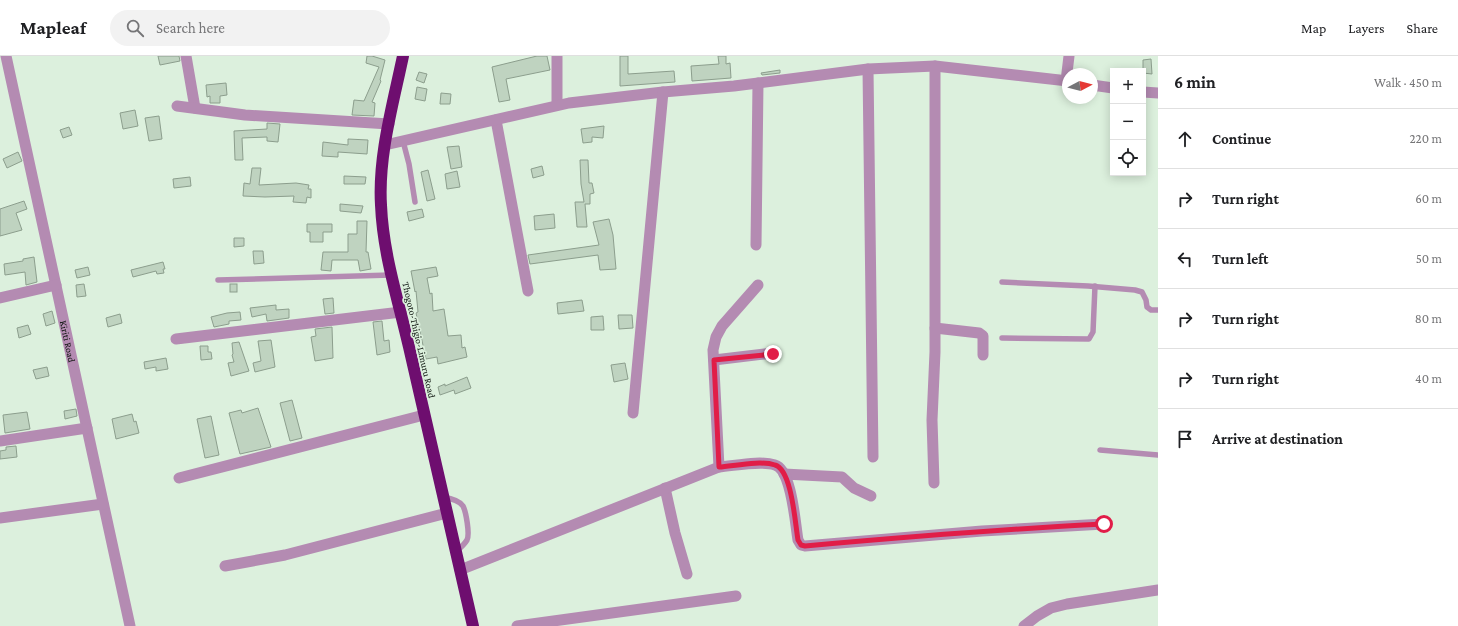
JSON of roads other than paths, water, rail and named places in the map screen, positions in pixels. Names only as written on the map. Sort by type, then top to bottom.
[{"type":"highway","name":"Thogoto-Thigio-Limuru Road","points":[[403,56],[385,145],[380,204],[386,253],[474,626]]},
{"type":"street","name":"Kiriti Road","points":[[6,56],[130,626]]},
{"type":"street","points":[[186,56],[195,108]]},
{"type":"street","points":[[557,56],[557,105]]},
{"type":"street","points":[[1068,68],[1069,56]]},
{"type":"street","points":[[934,483],[932,420],[935,328],[936,66]]},
{"type":"street","points":[[385,145],[557,105],[664,92],[758,83],[868,69],[936,66],[1062,80]]},
{"type":"street","points":[[868,69],[873,457]]},
{"type":"street","points":[[756,245],[758,83]]},
{"type":"street","points":[[1098,86],[1110,88]]},
{"type":"street","points":[[633,413],[664,92]]},
{"type":"street","points":[[1146,92],[1158,93]]},
{"type":"street","points":[[177,106],[246,114],[389,124]]},
{"type":"street","points":[[496,120],[528,291]]},
{"type":"street","points":[[0,298],[56,285]]},
{"type":"street","points":[[719,467],[713,350],[716,337],[722,326],[758,285]]},
{"type":"street","points":[[176,339],[401,312]]},
{"type":"street","points":[[935,328],[979,333],[983,336],[983,355]]},
{"type":"street","points":[[714,360],[773,354]]},
{"type":"street","points":[[179,478],[424,414]]},
{"type":"street","points":[[0,441],[87,428]]},
{"type":"street","points":[[460,570],[719,467],[761,464],[775,465],[781,469],[784,474],[789,484],[798,540],[801,545],[805,546],[982,531],[1104,524]]},
{"type":"street","points":[[784,474],[842,477],[854,488],[871,496]]},
{"type":"street","points":[[665,488],[674,533],[687,574]]},
{"type":"street","points":[[0,518],[103,504]]},
{"type":"street","points":[[225,566],[285,555],[447,513]]},
{"type":"street","points":[[1024,626],[1051,608],[1067,604],[1158,590]]},
{"type":"street","points":[[517,626],[736,596]]},
{"type":"lane","points":[[403,141],[409,164],[415,202]]},
{"type":"lane","points":[[218,280],[391,275]]},
{"type":"lane","points":[[1002,282],[1094,286],[1134,290],[1142,292],[1146,300],[1147,307],[1151,310],[1158,310]]},
{"type":"lane","points":[[1002,338],[1089,339],[1093,332],[1094,286]]},
{"type":"lane","points":[[1100,450],[1158,455]]},
{"type":"lane","points":[[443,497],[452,498],[462,506],[466,519],[469,534],[467,539],[456,552]]}]
